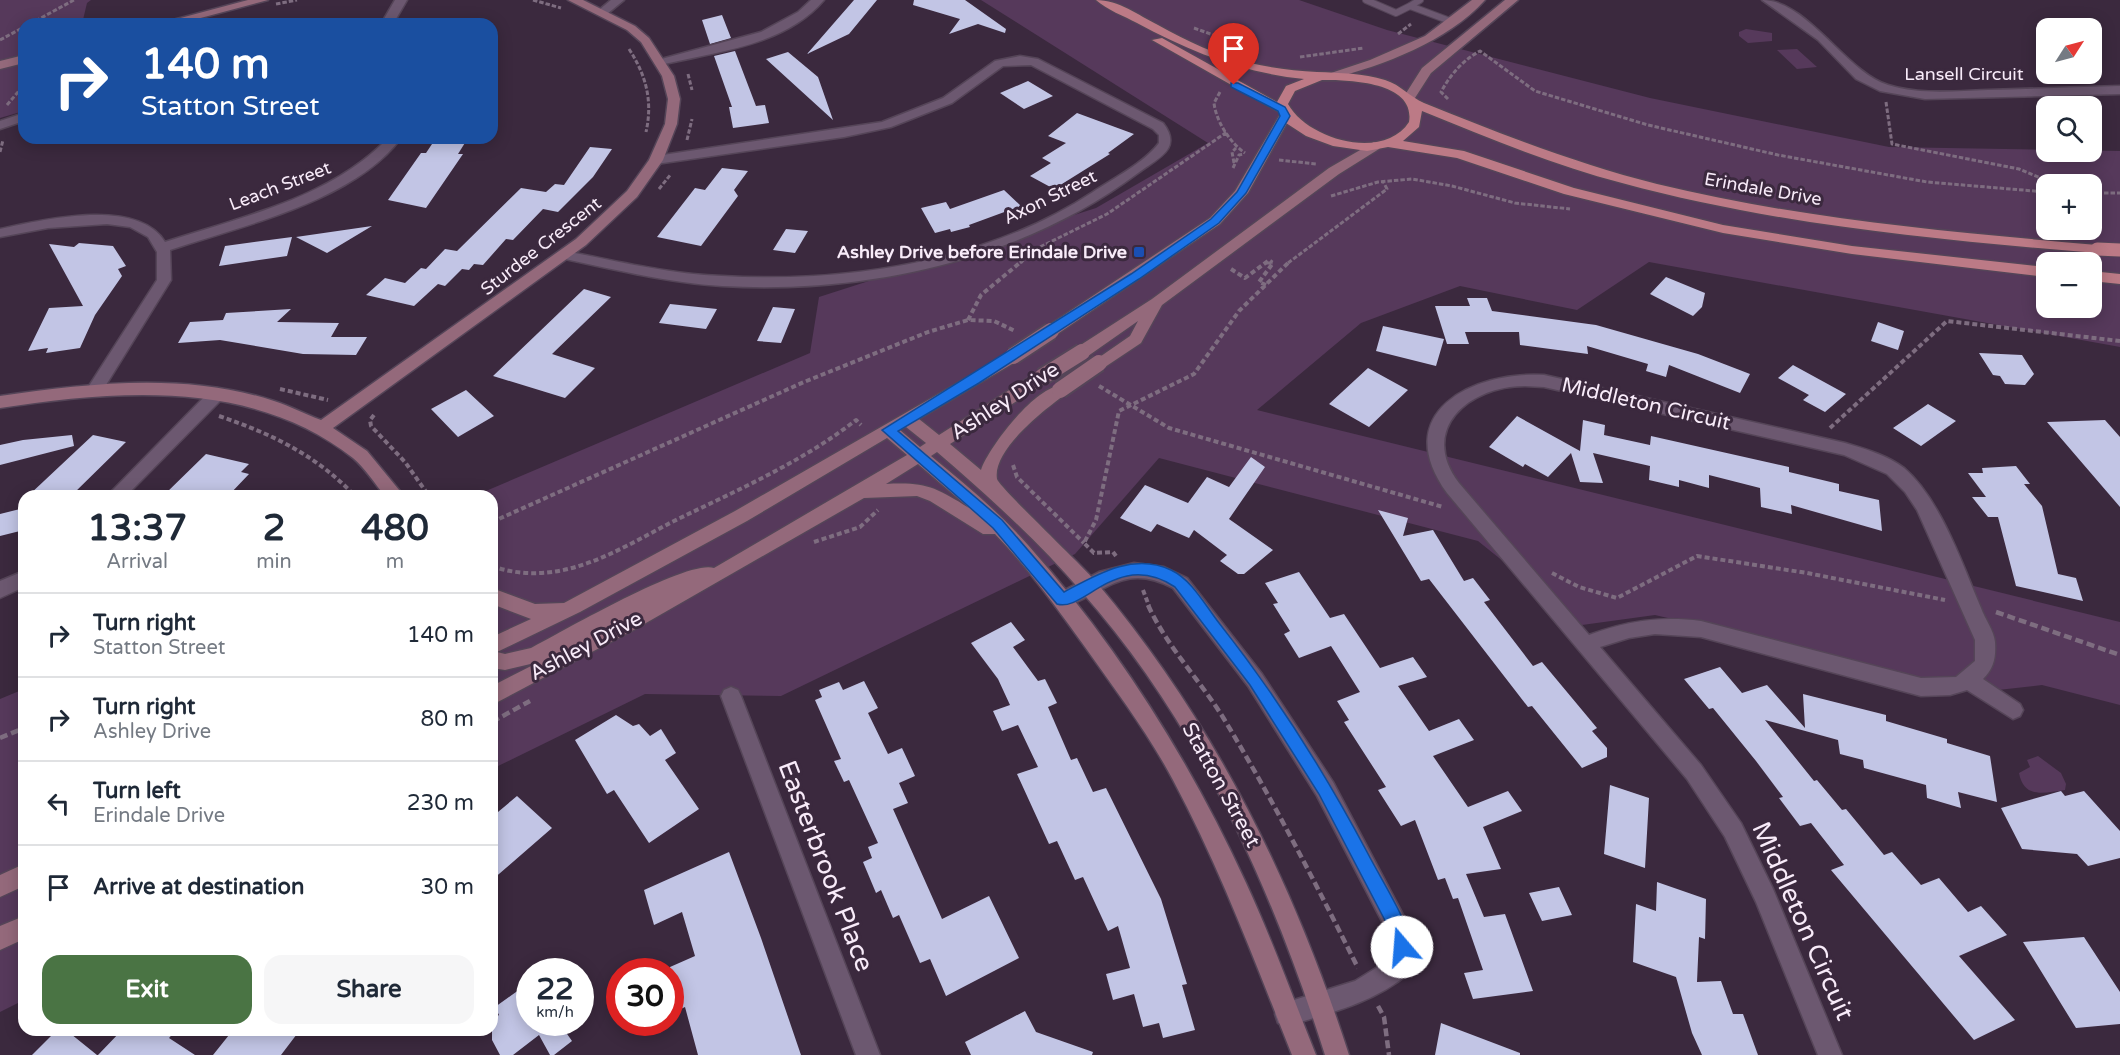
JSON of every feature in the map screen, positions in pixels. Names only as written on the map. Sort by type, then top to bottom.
[{"type":"main road","points":[[1089,0],[1283,113],[1310,135],[1330,142],[1380,144],[1459,154],[1569,191],[1723,229],[1852,250],[2036,271]]},
{"type":"main road","points":[[1102,0],[1152,26],[1243,65],[1326,76]]},
{"type":"main road","points":[[1283,113],[1285,95],[1293,87],[1326,76]]},
{"type":"main road","name":"Erindale Drive","points":[[1326,76],[1367,78],[1391,86],[1411,101],[1537,152],[1656,188],[1722,202],[1882,228],[2120,250]]},
{"type":"main road","points":[[1380,144],[1404,135],[1413,127],[1417,118],[1411,101]]},
{"type":"street","points":[[188,18],[262,0]]},
{"type":"street","points":[[390,18],[401,0]]},
{"type":"street","points":[[603,12],[618,0]]},
{"type":"street","points":[[660,61],[771,33],[803,15],[818,0]]},
{"type":"street","points":[[1326,76],[1374,63],[1429,38],[1479,0]]},
{"type":"street","points":[[1411,101],[1426,71],[1512,0]]},
{"type":"street","name":"Lansell Circuit","points":[[1768,0],[1822,38],[1860,76],[1884,88],[1925,95],[2120,90]]},
{"type":"street","name":"Sturdee Crescent","points":[[321,428],[565,255],[633,194],[656,160],[671,124],[674,99],[668,76],[660,61],[645,40],[631,28],[603,12],[572,6]]},
{"type":"street","points":[[1450,21],[1482,25]]},
{"type":"street","points":[[0,65],[18,60]]},
{"type":"street","name":"Axon Street","points":[[565,255],[669,275],[721,281],[776,282],[834,278],[892,270],[949,257],[1002,241],[1058,217],[1112,187],[1160,150],[1165,143],[1166,135],[1158,126],[1034,62],[1014,60],[998,63],[985,69],[960,93],[938,106],[896,122],[849,132],[656,160]]},
{"type":"street","name":"Ashley Drive","points":[[498,643],[573,607],[741,516],[908,419],[1013,356],[1215,221],[1241,193],[1283,113]]},
{"type":"street","points":[[0,125],[18,119]]},
{"type":"street","name":"Leach Street","points":[[165,247],[328,188],[378,158],[390,144]]},
{"type":"street","name":"Ashley Drive","points":[[498,693],[724,570],[939,445],[1157,302],[1338,168],[1380,144]]},
{"type":"street","points":[[0,233],[56,222],[117,221],[149,230],[161,240],[168,262],[164,280],[95,389]]},
{"type":"street","points":[[992,489],[989,470],[1000,448],[1043,401],[1136,339],[1157,302]]},
{"type":"street","name":"Middleton Circuit","points":[[1830,1055],[1765,897],[1733,831],[1694,772],[1477,517],[1439,469],[1434,448],[1435,438],[1443,418],[1471,393],[1492,384],[1518,380],[1544,381],[1814,442],[1874,458],[1898,474],[1917,492],[1985,640],[1985,664],[1969,681]]},
{"type":"street","points":[[0,402],[95,389],[159,388],[217,394],[273,407],[321,428],[358,453],[374,468],[390,490]]},
{"type":"street","points":[[122,490],[217,394]]},
{"type":"street","name":"Statton Street","points":[[908,419],[992,489],[1039,533],[1088,586],[1152,666],[1212,762],[1271,877],[1322,1003],[1337,1055]]},
{"type":"street","name":"Statton Street","points":[[889,430],[982,509],[1021,549],[1062,600],[1143,712],[1180,773],[1238,890],[1304,1055]]},
{"type":"street","points":[[858,493],[899,488],[918,489],[964,512],[1021,549]]},
{"type":"street","points":[[1062,600],[1107,576],[1128,570],[1147,569],[1166,574],[1180,583],[1255,680],[1325,789],[1398,928],[1402,947],[1400,966],[1383,981],[1369,988],[1287,1014]]},
{"type":"street","points":[[498,661],[505,662],[535,655],[684,578],[724,570]]},
{"type":"street","points":[[0,590],[18,581]]},
{"type":"street","points":[[498,598],[534,612],[573,607]]},
{"type":"street","points":[[1586,644],[1634,626],[1667,623],[1701,629],[1921,687],[1952,687],[1969,681],[2013,710]]},
{"type":"street","name":"Easterbrook Place","points":[[731,696],[868,1055]]},
{"type":"street","points":[[0,886],[18,878]]},
{"type":"street","points":[[0,938],[18,930]]},
{"type":"lane","points":[[1366,0],[1396,13],[1420,0]]},
{"type":"lane","points":[[1410,6],[1450,21]]},
{"type":"path","points":[[41,18],[74,0]]},
{"type":"path","points":[[533,0],[572,6]]},
{"type":"path","points":[[1192,27],[1264,53]]},
{"type":"path","points":[[1396,36],[1404,29]]},
{"type":"path","points":[[0,40],[18,30]]},
{"type":"path","points":[[623,43],[634,57],[650,98],[649,123],[642,142]]},
{"type":"path","points":[[1293,57],[1374,46]]},
{"type":"path","points":[[1454,103],[1441,92],[1444,85],[1474,54],[1480,51],[1535,91],[1648,125],[1778,155],[1927,182],[2036,191]]},
{"type":"path","points":[[1884,88],[1892,144],[2019,169],[2036,176]]},
{"type":"path","points":[[6,107],[18,92]]},
{"type":"path","points":[[968,320],[970,312],[981,295],[1038,248],[1107,213],[1174,170],[1206,144],[1227,132]]},
{"type":"path","points":[[1234,164],[1232,152],[1236,148]]},
{"type":"path","points":[[1366,184],[1412,179],[1452,186],[1515,203],[1572,210]]},
{"type":"path","points":[[1084,543],[1096,520],[1119,411],[1194,374],[1239,311],[1288,262],[1387,189],[1383,181]]},
{"type":"path","points":[[2102,193],[2120,193]]},
{"type":"path","points":[[1238,264],[1230,270],[1245,278],[1269,261],[1273,263],[1259,282],[1266,285]]},
{"type":"path","points":[[498,519],[804,382],[928,332],[968,320],[994,321],[1011,329]]},
{"type":"path","points":[[1814,442],[1947,321],[2120,341]]},
{"type":"path","points":[[269,387],[335,401]]},
{"type":"path","points":[[1130,406],[1169,428],[1477,517]]},
{"type":"path","points":[[498,568],[522,574],[570,570],[592,562],[757,480],[829,441],[856,420]]},
{"type":"path","points":[[1000,448],[1017,456],[1012,467],[1017,477],[1094,553],[1113,552],[1142,587],[1149,612],[1216,706],[1285,824],[1384,1017],[1389,1055]]},
{"type":"path","points":[[804,544],[860,527],[876,511],[884,507]]},
{"type":"path","points":[[1546,570],[1579,586],[1617,598],[1697,556],[1807,573],[1969,605],[2120,655]]},
{"type":"path","points":[[498,719],[534,699]]},
{"type":"path","points":[[0,738],[18,730]]},
{"type":"shaded area","points":[[0,0],[91,0],[87,3],[83,18],[18,18],[18,113],[0,118]]},
{"type":"shaded area","points":[[981,0],[1299,0],[1387,30],[1650,98],[1889,147],[2036,150],[2036,162],[2102,162],[2102,151],[2120,151],[2120,347],[1649,262],[1577,310],[1460,286],[1361,323],[1257,410],[2120,622],[2120,705],[2042,685],[1980,692],[1655,615],[1582,625],[1478,541],[1159,458],[1075,554],[781,696],[645,694],[498,766],[498,490],[488,490],[810,353],[819,297],[1096,208],[1208,143]]},
{"type":"shaded area","points":[[1746,29],[1772,33],[1772,41],[1748,43],[1739,36],[1739,32]]},
{"type":"shaded area","points":[[1797,49],[1817,67],[1797,69],[1777,50]]},
{"type":"shaded area","points":[[18,692],[18,1003],[0,1012],[0,699]]},
{"type":"shaded area","points":[[2038,756],[2061,773],[2066,784],[2065,790],[2043,793],[2030,791],[2025,787],[2019,773],[2030,767],[2027,760]]},
{"type":"building","points":[[854,0],[877,0],[849,34],[807,54]]},
{"type":"building","points":[[914,0],[965,0],[1006,29],[1005,33],[978,24],[949,34],[960,19],[913,5]]},
{"type":"building","points":[[722,15],[731,38],[710,44],[702,20]]},
{"type":"building","points":[[735,51],[756,106],[765,105],[769,123],[733,128],[729,107],[732,107],[714,56]]},
{"type":"building","points":[[788,52],[818,77],[833,120],[766,59]]},
{"type":"building","points":[[1028,81],[1053,96],[1024,109],[1000,93]]},
{"type":"building","points":[[1077,113],[1134,134],[1108,153],[1110,154],[1054,189],[1030,176],[1051,163],[1042,158],[1066,143],[1048,136]]},
{"type":"building","points":[[432,144],[464,144],[458,154],[463,154],[426,208],[388,200],[421,153],[426,153]]},
{"type":"building","points":[[590,147],[612,149],[593,177],[558,212],[543,209],[513,240],[506,239],[483,265],[474,264],[469,270],[462,269],[445,286],[438,284],[414,306],[366,295],[385,278],[405,283],[421,268],[426,269],[445,249],[457,251],[521,188],[546,192],[555,184],[564,185]]},
{"type":"building","points":[[722,168],[748,171],[734,190],[738,196],[701,246],[657,237],[695,188],[705,190]]},
{"type":"building","points":[[1004,190],[1021,206],[969,225],[970,227],[951,232],[950,229],[935,233],[921,208],[946,202],[950,209]]},
{"type":"building","points":[[372,226],[327,253],[296,237]]},
{"type":"building","points":[[786,229],[808,231],[795,253],[773,250]]},
{"type":"building","points":[[292,237],[287,256],[219,266],[225,246]]},
{"type":"building","points":[[79,243],[113,246],[126,266],[118,269],[122,276],[95,315],[80,348],[46,353],[48,348],[28,351],[49,308],[83,306],[49,244],[74,247]]},
{"type":"building","points":[[1666,277],[1705,293],[1702,307],[1693,316],[1650,294]]},
{"type":"building","points":[[584,289],[611,297],[552,354],[595,368],[565,398],[493,376]]},
{"type":"building","points":[[1467,298],[1487,298],[1492,311],[1596,325],[1698,354],[1750,374],[1740,393],[1669,365],[1666,377],[1646,371],[1648,364],[1587,346],[1588,354],[1520,345],[1519,332],[1465,332],[1469,344],[1447,344],[1435,306],[1470,306]]},
{"type":"building","points":[[670,304],[717,309],[706,329],[659,323]]},
{"type":"building","points":[[773,307],[795,309],[781,343],[757,341]]},
{"type":"building","points":[[291,309],[277,322],[339,323],[331,337],[367,337],[356,355],[303,354],[220,340],[178,343],[190,322],[223,320],[226,313]]},
{"type":"building","points":[[1878,322],[1904,331],[1898,350],[1871,341]]},
{"type":"building","points":[[1383,326],[1444,339],[1436,366],[1376,351]]},
{"type":"building","points":[[1979,353],[2022,355],[2034,374],[2025,385],[2005,384],[2000,376],[1993,375]]},
{"type":"building","points":[[1793,365],[1846,394],[1825,412],[1803,400],[1809,395],[1778,378]]},
{"type":"building","points":[[1368,368],[1408,390],[1369,427],[1329,404]]},
{"type":"building","points":[[466,390],[494,416],[458,437],[431,409]]},
{"type":"building","points":[[1928,404],[1956,421],[1921,446],[1893,428]]},
{"type":"building","points":[[1517,416],[1580,451],[1583,420],[1605,425],[1604,435],[1650,445],[1651,436],[1789,467],[1789,472],[1839,484],[1839,491],[1879,500],[1882,531],[1791,505],[1792,514],[1761,507],[1760,488],[1709,475],[1709,488],[1679,480],[1679,487],[1649,480],[1650,466],[1593,453],[1603,483],[1580,482],[1571,453],[1548,477],[1525,464],[1523,467],[1489,447]]},
{"type":"building","points":[[2105,420],[2120,437],[2120,507],[2047,422]]},
{"type":"building","points":[[72,435],[74,446],[0,465],[0,445]]},
{"type":"building","points":[[93,435],[126,442],[77,490],[34,490]]},
{"type":"building","points":[[206,454],[249,464],[241,472],[249,474],[234,490],[169,490]]},
{"type":"building","points":[[1251,457],[1265,467],[1229,519],[1273,550],[1244,574],[1238,574],[1220,561],[1227,555],[1194,530],[1189,538],[1157,524],[1151,532],[1120,518],[1145,485],[1188,503],[1207,477],[1229,487]]},
{"type":"building","points":[[2016,466],[2030,484],[2024,484],[2042,506],[2058,574],[2076,578],[2083,601],[2016,586],[1998,517],[1988,517],[1972,497],[1986,497],[1968,473],[1983,473],[1982,468]]},
{"type":"building","points":[[18,510],[18,532],[0,536],[0,514]]},
{"type":"building","points":[[1378,510],[1408,518],[1403,536],[1433,530],[1464,581],[1473,578],[1490,600],[1484,602],[1533,666],[1542,662],[1597,728],[1592,731],[1607,748],[1607,757],[1582,768],[1532,706],[1528,707],[1429,579],[1421,581]]},
{"type":"building","points":[[1299,572],[1330,618],[1344,614],[1380,668],[1413,657],[1427,677],[1398,686],[1429,731],[1459,719],[1474,740],[1433,756],[1468,807],[1508,791],[1522,811],[1483,827],[1501,869],[1466,874],[1484,917],[1505,914],[1533,991],[1473,999],[1464,973],[1483,970],[1458,898],[1453,899],[1445,878],[1438,880],[1415,820],[1401,826],[1378,790],[1386,787],[1344,722],[1349,720],[1337,701],[1360,692],[1331,646],[1299,658],[1284,634],[1290,631],[1273,604],[1278,603],[1265,583]]},
{"type":"building","points":[[1011,622],[1025,640],[1013,647],[1038,681],[1045,679],[1057,703],[1048,707],[1071,760],[1077,758],[1093,792],[1106,788],[1161,899],[1187,984],[1182,985],[1195,1030],[1163,1038],[1159,1023],[1143,1027],[1134,994],[1113,1000],[1106,974],[1130,968],[1118,926],[1108,931],[1083,877],[1075,880],[1057,841],[1049,844],[1017,774],[1038,767],[1018,725],[1002,731],[993,711],[1010,705],[998,679],[971,643]]},
{"type":"building","points":[[1720,667],[1742,693],[1767,685],[1805,728],[1803,694],[1886,715],[1886,721],[1947,739],[1947,743],[1990,756],[1997,802],[1958,792],[1961,808],[1927,798],[1926,785],[1864,768],[1863,760],[1840,754],[1838,740],[1765,720],[1814,781],[1817,780],[1842,810],[1846,809],[1884,855],[1892,852],[1921,885],[1939,878],[1968,912],[1981,906],[2007,935],[1959,956],[2015,1020],[1974,1040],[1831,870],[1844,865],[1811,823],[1800,826],[1779,798],[1783,797],[1756,761],[1713,708],[1709,709],[1684,679]]},
{"type":"building","points":[[864,681],[878,708],[868,713],[888,754],[902,748],[915,776],[899,783],[908,803],[893,809],[942,919],[989,896],[1019,958],[946,996],[930,959],[920,963],[899,915],[893,918],[881,890],[876,893],[863,862],[872,858],[868,847],[878,843],[849,780],[844,782],[834,761],[841,759],[815,700],[822,697],[819,690],[839,682],[843,690]]},
{"type":"building","points":[[616,715],[633,726],[639,724],[650,736],[661,729],[676,753],[665,760],[699,809],[649,843],[614,790],[607,794],[575,740]]},
{"type":"building","points":[[1610,785],[1649,798],[1645,868],[1604,854]]},
{"type":"building","points":[[2061,791],[2065,796],[2084,791],[2120,831],[2120,858],[2088,866],[2077,854],[2022,849],[2001,808]]},
{"type":"building","points":[[517,796],[552,828],[498,875],[498,812]]},
{"type":"building","points":[[729,852],[801,1055],[698,1055],[684,1007],[684,961],[695,956],[682,912],[654,925],[644,890]]},
{"type":"building","points":[[1657,882],[1706,899],[1705,939],[1699,937],[1697,982],[1721,981],[1733,1014],[1743,1014],[1758,1055],[1702,1055],[1692,1033],[1676,977],[1633,962],[1636,904],[1656,911]]},
{"type":"building","points":[[1559,887],[1572,915],[1542,921],[1529,893]]},
{"type":"building","points":[[2084,937],[2120,992],[2120,1024],[2076,1028],[2023,942]]},
{"type":"building","points":[[516,992],[516,1036],[538,1036],[513,1055],[500,1055],[492,1040],[492,1036],[498,1036],[498,1005]]},
{"type":"building","points":[[1025,1011],[1036,1032],[1093,1052],[1092,1055],[971,1055],[965,1042]]},
{"type":"building","points":[[1441,1023],[1520,1053],[1520,1055],[1435,1055]]},
{"type":"building","points":[[51,1036],[73,1036],[97,1055],[32,1055]]},
{"type":"building","points":[[116,1036],[171,1036],[169,1038],[195,1055],[98,1055]]},
{"type":"building","points":[[228,1036],[295,1036],[281,1055],[213,1055]]},
{"type":"building","points":[[540,1036],[568,1036],[572,1041],[554,1055],[550,1055]]},
{"type":"place","name":"Ashley Drive before Erindale Drive","points":[[1139,252]]},
{"type":"route","points":[[1234,85],[1282,110],[1285,116],[1241,193],[1215,221],[974,381],[889,430],[998,524],[1062,600],[1107,576],[1128,570],[1147,569],[1166,574],[1180,583],[1255,680],[1325,789],[1398,928],[1402,947]]}]
